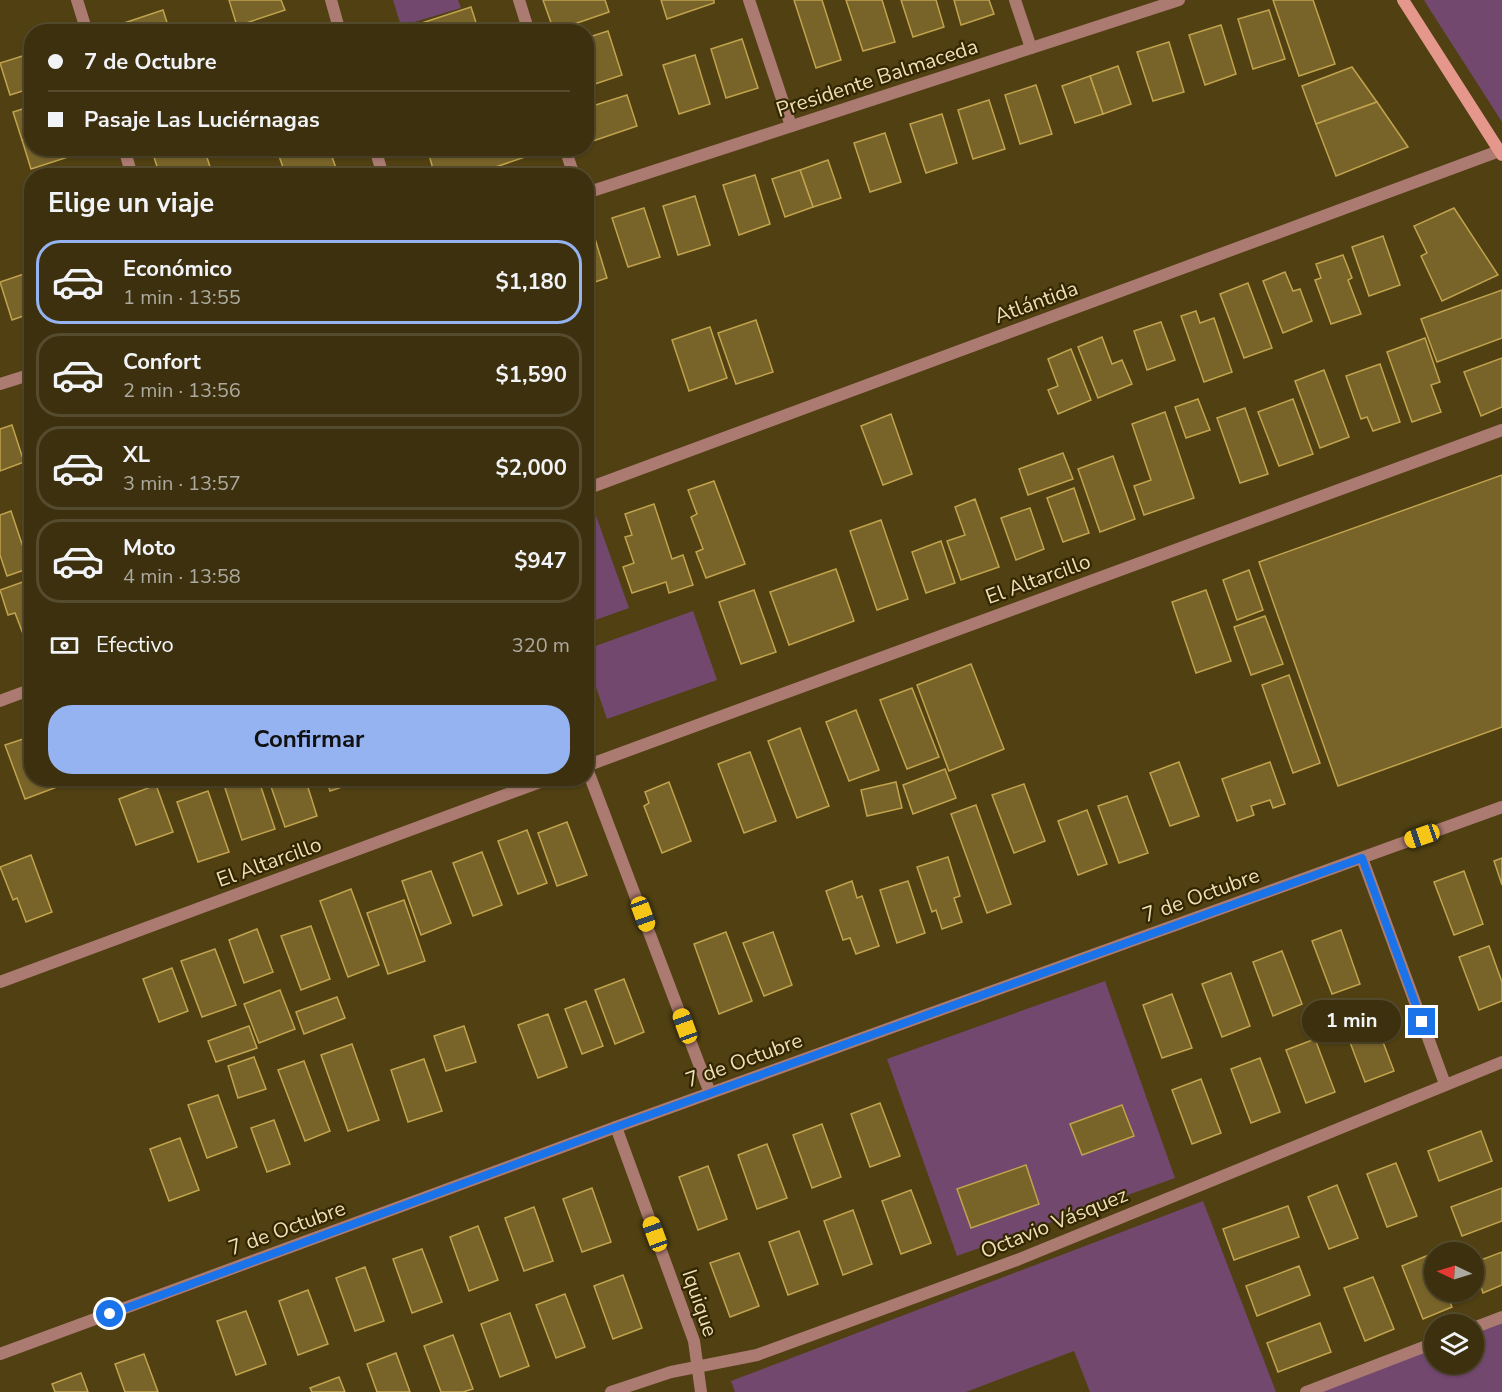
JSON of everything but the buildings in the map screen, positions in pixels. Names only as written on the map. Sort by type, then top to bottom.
[{"type":"main road","points":[[1403,0],[1501,153]]},
{"type":"street","points":[[77,0],[84,24]]},
{"type":"street","points":[[331,0],[338,24]]},
{"type":"street","points":[[519,0],[526,24]]},
{"type":"street","points":[[749,0],[790,126]]},
{"type":"street","points":[[1015,0],[1031,48]]},
{"type":"street","name":"Presidente Balmaceda","points":[[594,190],[1179,0]]},
{"type":"street","name":"Atlántida","points":[[594,486],[1501,153]]},
{"type":"street","points":[[0,384],[24,376]]},
{"type":"street","name":"El Altarcillo","points":[[594,763],[1502,430]]},
{"type":"street","points":[[0,701],[24,692]]},
{"type":"street","name":"El Altarcillo","points":[[0,982],[529,786]]},
{"type":"street","points":[[594,786],[710,1094]]},
{"type":"street","name":"7 de Octubre","points":[[0,1354],[616,1127],[1502,807]]},
{"type":"street","points":[[1362,858],[1445,1084]]},
{"type":"street","name":"Octavio Vásquez","points":[[611,1392],[670,1372],[757,1355],[1017,1260],[1445,1084],[1502,1063]]},
{"type":"street","name":"Iquique","points":[[616,1127],[694,1341],[701,1392]]},
{"type":"street","points":[[1484,1324],[1502,1317]]},
{"type":"street","points":[[1306,1392],[1424,1347]]},
{"type":"shaded area","points":[[393,0],[458,0],[461,8],[408,24],[400,24]]},
{"type":"shaded area","points":[[1424,0],[1502,0],[1502,122],[1427,5]]},
{"type":"shaded area","points":[[594,513],[629,608],[594,620]]},
{"type":"shaded area","points":[[693,611],[717,680],[607,719],[594,681],[594,646]]},
{"type":"shaded area","points":[[1105,981],[1175,1178],[957,1256],[887,1059]]},
{"type":"shaded area","points":[[1203,1201],[1276,1392],[1090,1392],[1074,1351],[966,1392],[735,1392],[731,1381]]},
{"type":"shaded area","points":[[1502,1321],[1502,1392],[1317,1392],[1424,1351],[1424,1374],[1484,1374],[1484,1328]]},
{"type":"route","points":[[110,1314],[616,1127],[1362,858],[1422,1022]]}]
